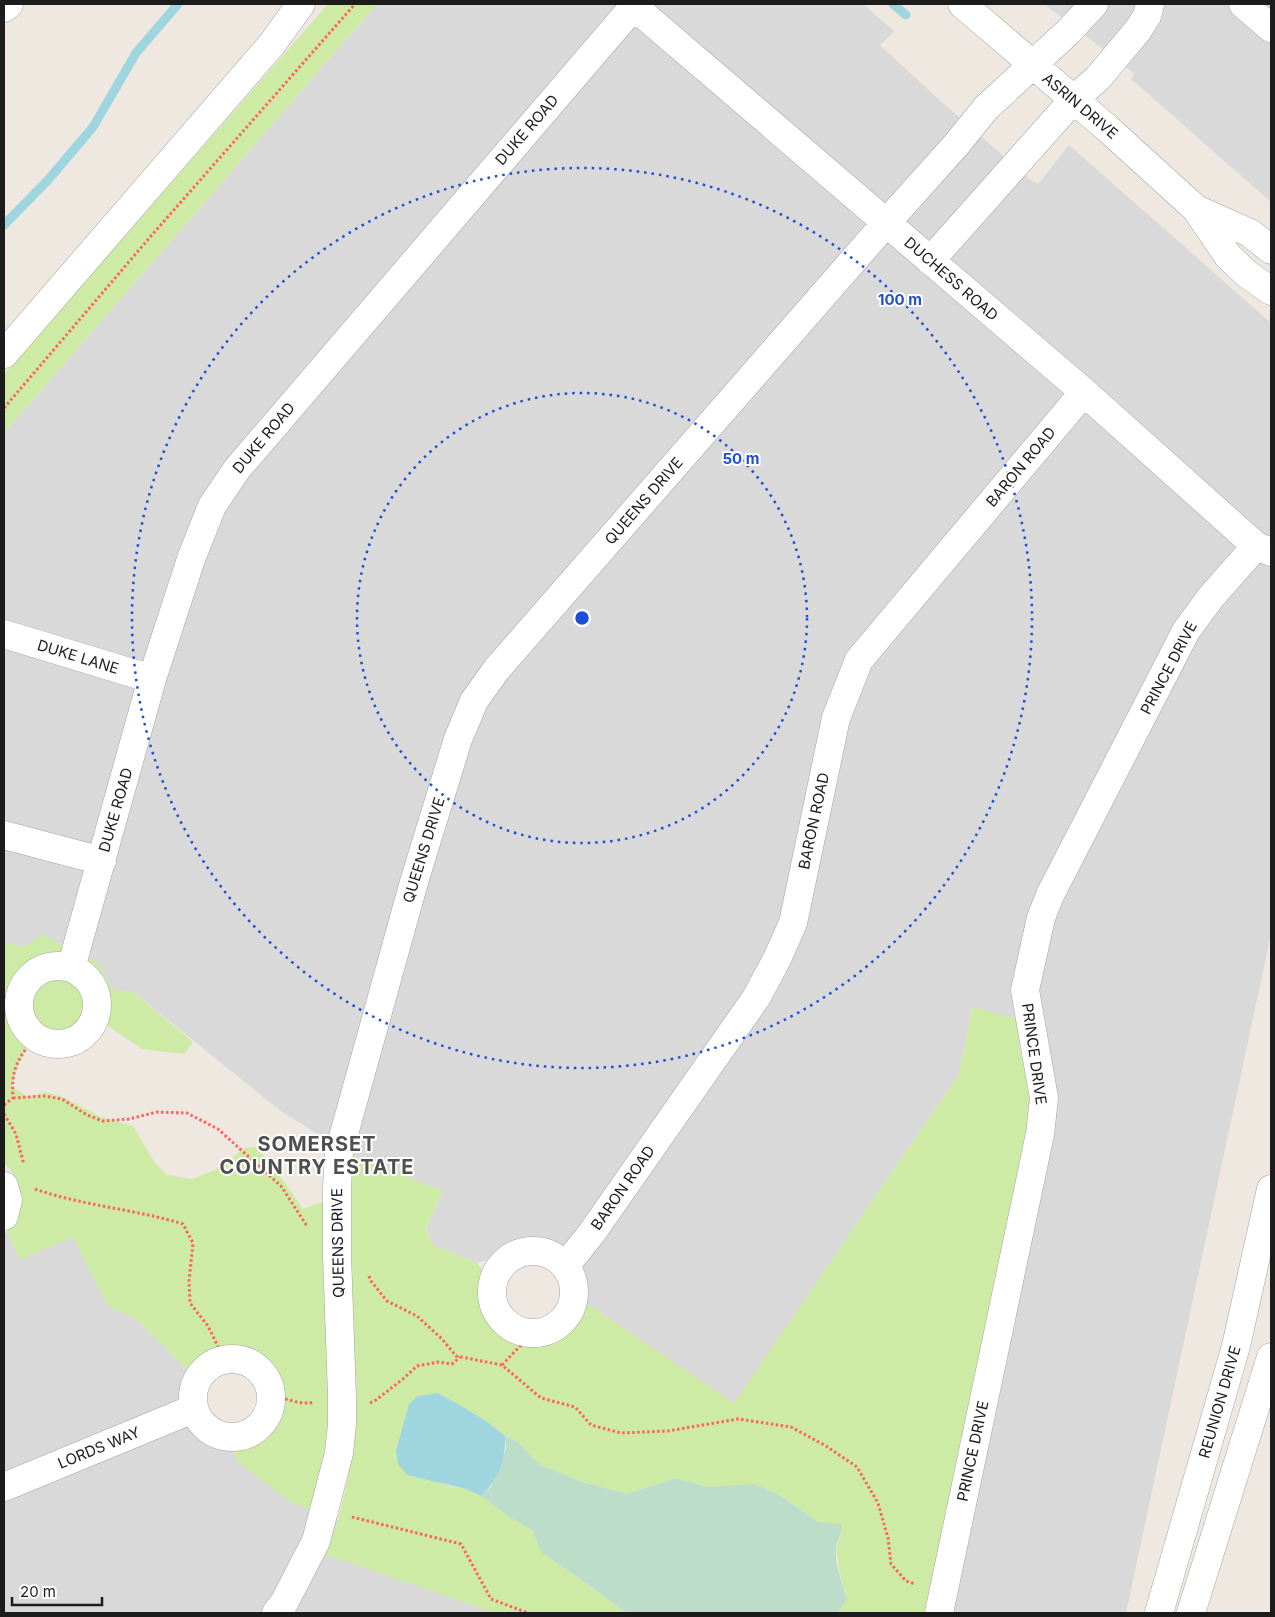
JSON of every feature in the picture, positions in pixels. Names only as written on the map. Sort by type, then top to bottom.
[{"type":"street","points":[[4,8],[9,4]]},
{"type":"street","points":[[4,354],[272,44],[301,4]]},
{"type":"street","name":"ASRIN DRIVE","points":[[962,4],[1074,99],[1196,209],[1228,256],[1247,274],[1271,292]]},
{"type":"street","name":"QUEENS DRIVE","points":[[276,1613],[284,1603],[316,1541],[339,1452],[342,1424],[337,1255],[339,1152],[346,1120],[414,882],[461,731],[474,701],[496,670],[886,223],[956,146],[986,108],[1033,66],[1094,4]]},
{"type":"street","points":[[930,261],[1074,99],[1098,78],[1138,30],[1147,16],[1150,4]]},
{"type":"street","points":[[1243,4],[1271,28]]},
{"type":"street","name":"DUCHESS ROAD","points":[[632,5],[1084,392],[1264,549]]},
{"type":"street","name":"DUKE ROAD","points":[[72,968],[152,679],[191,559],[212,506],[237,469],[632,5]]},
{"type":"street","name":"ASRIN DRIVE","points":[[1196,209],[1250,233],[1271,250]]},
{"type":"street","name":"BARON ROAD","points":[[565,1266],[591,1234],[750,1006],[777,960],[793,922],[836,718],[859,660],[1084,392]]},
{"type":"street","name":"PRINCE DRIVE","points":[[941,1602],[1040,1134],[1044,1098],[1025,990],[1041,918],[1050,895],[1186,631],[1212,597],[1264,549]]},
{"type":"street","name":"DUKE LANE","points":[[4,634],[152,679]]},
{"type":"street","points":[[4,835],[102,861]]},
{"type":"street","points":[[59,966],[72,968],[83,974],[92,984],[97,997],[98,1010],[94,1023],[85,1034],[74,1042],[61,1045],[47,1043],[34,1037],[20,1017],[18,1005],[20,992],[27,981],[41,970],[59,966]]},
{"type":"street","points":[[4,1216],[8,1200],[18,1180]]},
{"type":"street","name":"REUNION DRIVE","points":[[1159,1613],[1236,1346],[1271,1189]]},
{"type":"street","points":[[531,1251],[544,1253],[555,1258],[565,1266],[574,1290],[573,1303],[567,1315],[558,1325],[545,1331],[526,1332],[517,1330],[505,1323],[497,1311],[492,1298],[492,1284],[498,1271],[507,1260],[518,1254],[531,1251]]},
{"type":"street","points":[[1191,1613],[1271,1357]]},
{"type":"street","points":[[224,1359],[238,1359],[250,1363],[260,1371],[268,1382],[271,1394],[270,1407],[265,1419],[257,1429],[245,1436],[232,1438],[219,1436],[208,1430],[198,1421],[193,1409],[192,1396],[195,1383],[202,1372],[212,1364],[224,1359]]},
{"type":"street","name":"LORDS WAY","points":[[4,1487],[193,1409]]},
{"type":"path","points":[[4,408],[151,236],[355,4]]},
{"type":"path","points":[[12,1098],[12,1078],[18,1058],[34,1037]]},
{"type":"path","points":[[4,1105],[12,1098],[44,1096],[62,1099],[87,1115],[103,1121],[129,1119],[157,1112],[187,1113],[218,1129],[281,1186],[307,1228]]},
{"type":"path","points":[[4,1114],[16,1134],[23,1161],[18,1180],[37,1190],[81,1202],[158,1216],[183,1224],[193,1243],[189,1281],[190,1303],[208,1326],[224,1359]]},
{"type":"path","points":[[368,1274],[371,1281],[387,1301],[417,1316],[442,1339],[456,1356],[502,1365],[541,1398],[575,1407],[591,1425],[621,1433],[668,1431],[738,1419],[791,1427],[826,1446],[856,1466],[878,1503],[888,1538],[891,1564],[906,1581],[941,1602]]},
{"type":"path","points":[[502,1365],[523,1343],[526,1332]]},
{"type":"path","points":[[324,1510],[461,1544],[491,1599],[528,1613]]},
{"type":"shaded area","points":[[377,4],[863,4],[894,31],[880,45],[1031,180],[1038,184],[1069,145],[1271,323],[1271,934],[1126,1613],[924,1613],[1029,1120],[1028,1081],[1020,1048],[1017,1019],[972,1008],[959,1074],[734,1404],[585,1302],[541,1244],[477,1263],[433,1245],[426,1228],[443,1191],[352,1155],[282,1112],[133,992],[113,990],[97,962],[4,942],[4,433]]},
{"type":"shaded area","points":[[1044,4],[1271,4],[1271,202],[1131,79],[1134,74],[1125,66]]},
{"type":"shaded area","points":[[7,1231],[20,1260],[74,1236],[108,1306],[135,1318],[190,1372],[182,1394],[186,1417],[193,1429],[204,1439],[217,1445],[232,1447],[237,1461],[313,1511],[338,1520],[325,1554],[495,1613],[4,1613],[4,1235]]},
{"type":"green space","points":[[328,4],[377,4],[4,433],[4,374]]},
{"type":"green space","points":[[43,935],[97,962],[113,990],[133,992],[193,1042],[184,1054],[142,1049],[105,1024],[89,1042],[71,1052],[51,1053],[28,1046],[18,1065],[12,1086],[28,1097],[45,1092],[63,1097],[101,1117],[133,1126],[155,1163],[167,1175],[192,1179],[215,1170],[245,1148],[256,1147],[280,1176],[303,1209],[323,1202],[330,1358],[328,1420],[324,1459],[313,1511],[291,1502],[237,1461],[232,1447],[261,1436],[276,1417],[279,1396],[272,1375],[257,1358],[237,1350],[214,1353],[190,1372],[135,1318],[108,1306],[73,1237],[20,1260],[7,1231],[15,1214],[18,1187],[11,1170],[4,1163],[4,942],[21,947]]},
{"type":"green space","points":[[972,1007],[1018,1019],[1019,1046],[1029,1093],[1030,1110],[924,1613],[838,1613],[847,1599],[839,1570],[836,1548],[842,1532],[818,1522],[781,1496],[754,1485],[707,1487],[676,1478],[627,1494],[583,1482],[540,1465],[517,1441],[505,1436],[468,1410],[438,1393],[409,1404],[396,1450],[448,1486],[466,1489],[481,1496],[508,1516],[534,1531],[541,1552],[627,1613],[495,1613],[324,1554],[338,1520],[348,1479],[356,1414],[349,1200],[352,1155],[443,1191],[426,1228],[433,1245],[477,1263],[486,1274],[483,1301],[487,1314],[505,1333],[516,1338],[529,1340],[541,1340],[554,1335],[570,1322],[578,1304],[585,1302],[734,1403],[959,1074]]},
{"type":"green space","points":[[505,1436],[517,1441],[540,1465],[583,1482],[627,1494],[676,1478],[707,1487],[754,1484],[781,1496],[818,1522],[841,1524],[836,1560],[847,1599],[838,1613],[627,1613],[541,1552],[533,1531],[508,1516],[481,1496],[491,1487],[506,1449]]},
{"type":"water","points":[[438,1393],[481,1418],[505,1436],[504,1453],[500,1469],[492,1484],[481,1496],[466,1489],[407,1475],[398,1464],[396,1450],[409,1404],[418,1396]]},
{"type":"waterway","points":[[4,225],[48,180],[93,127],[136,53],[178,4]]},
{"type":"waterway","points":[[893,4],[906,15]]},
{"type":"district","name":"SOMERSET COUNTRY ESTATE","points":[[317,1156]]}]
